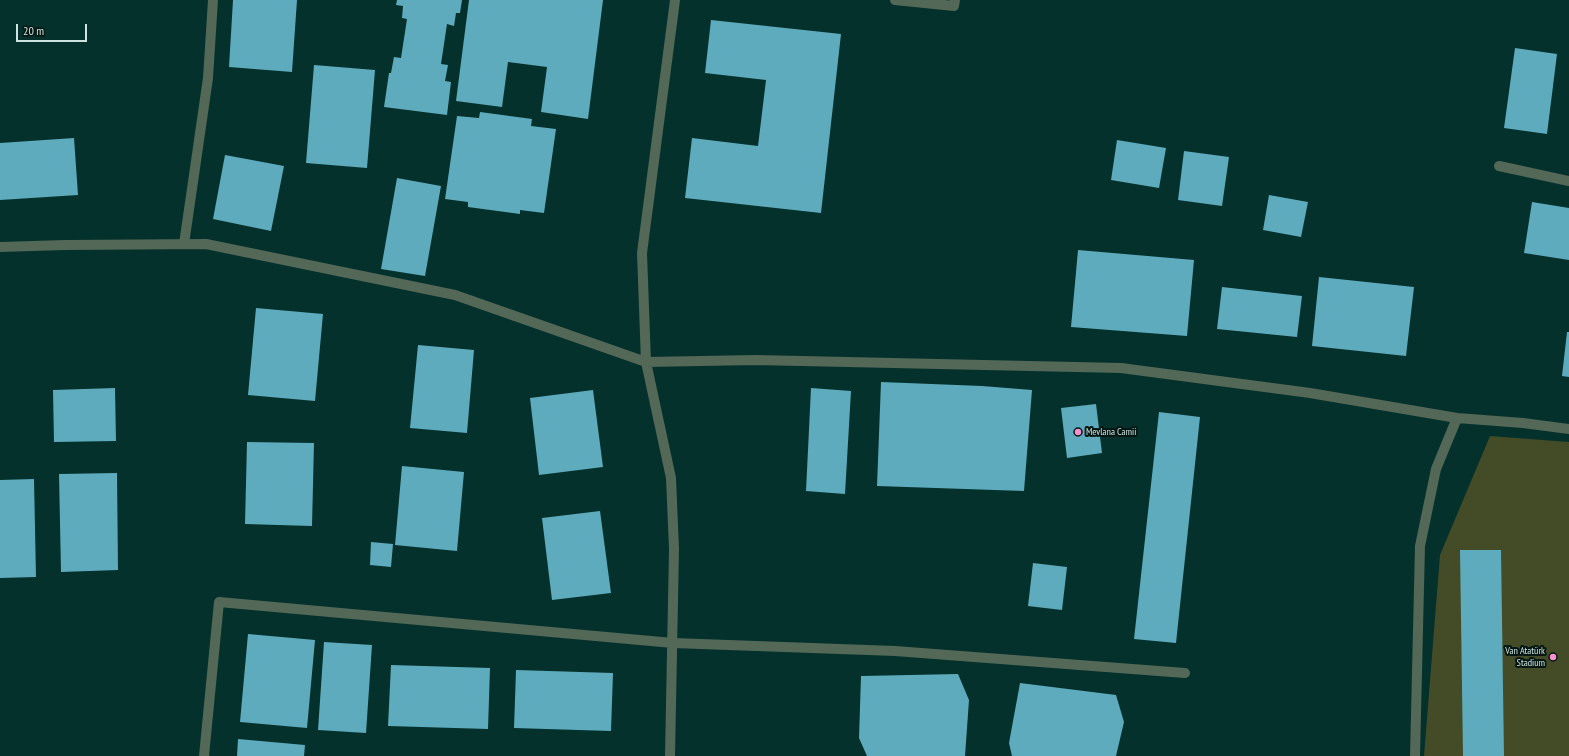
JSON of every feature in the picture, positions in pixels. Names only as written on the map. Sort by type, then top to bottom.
[{"type":"street","points":[[184,244],[208,78],[213,0]]},
{"type":"street","points":[[670,756],[674,549],[671,478],[646,362],[642,253],[675,0]]},
{"type":"street","points":[[895,0],[954,6],[955,0]]},
{"type":"street","points":[[1499,166],[1569,181]]},
{"type":"street","points":[[0,247],[206,244],[455,295],[646,362],[756,360],[1121,368],[1310,394],[1457,418],[1523,423],[1569,429]]},
{"type":"street","points":[[1415,756],[1420,546],[1436,469],[1457,418]]},
{"type":"street","points":[[204,756],[219,602],[673,644],[895,651],[1185,673]]},
{"type":"green space","points":[[1490,436],[1569,442],[1569,756],[1424,756],[1440,555]]},
{"type":"building","points":[[233,0],[297,0],[292,72],[229,67]]},
{"type":"building","points":[[397,0],[462,0],[460,13],[456,13],[454,26],[447,24],[441,64],[448,65],[445,81],[451,82],[447,115],[384,107],[389,73],[391,73],[394,57],[401,58],[407,19],[402,18],[403,6],[396,5]]},
{"type":"building","points":[[469,0],[603,0],[588,119],[541,112],[547,67],[508,62],[502,107],[456,101]]},
{"type":"building","points":[[711,20],[841,34],[821,213],[685,198],[692,138],[758,146],[766,80],[705,73]]},
{"type":"building","points":[[1515,48],[1557,54],[1547,134],[1504,128]]},
{"type":"building","points":[[314,65],[375,70],[367,168],[306,163]]},
{"type":"building","points":[[480,112],[532,119],[531,126],[556,129],[544,213],[520,210],[520,214],[468,207],[468,202],[445,199],[457,116],[479,118]]},
{"type":"building","points":[[74,138],[78,195],[0,200],[0,143]]},
{"type":"building","points":[[1117,140],[1166,148],[1159,188],[1111,180]]},
{"type":"building","points":[[1184,151],[1229,157],[1222,206],[1178,200]]},
{"type":"building","points":[[225,155],[284,166],[271,231],[213,219]]},
{"type":"building","points":[[397,178],[441,186],[425,276],[381,269]]},
{"type":"building","points":[[1269,195],[1308,202],[1301,237],[1263,230]]},
{"type":"building","points":[[1532,202],[1569,208],[1569,260],[1524,253]]},
{"type":"building","points":[[1078,250],[1194,260],[1187,336],[1071,327]]},
{"type":"building","points":[[1319,277],[1414,287],[1406,356],[1312,346]]},
{"type":"building","points":[[1222,287],[1302,296],[1297,337],[1217,329]]},
{"type":"building","points":[[256,308],[323,314],[315,401],[248,395]]},
{"type":"building","points":[[1567,332],[1569,332],[1569,377],[1562,376]]},
{"type":"building","points":[[418,345],[474,350],[467,433],[410,428]]},
{"type":"building","points":[[881,382],[982,386],[1032,390],[1024,491],[877,486]]},
{"type":"building","points":[[115,388],[116,441],[54,442],[53,390]]},
{"type":"building","points":[[811,388],[851,391],[845,494],[806,491]]},
{"type":"building","points":[[593,390],[603,467],[539,475],[530,398]]},
{"type":"building","points":[[1096,404],[1102,453],[1067,458],[1061,408]]},
{"type":"building","points":[[1159,412],[1200,417],[1176,643],[1134,639]]},
{"type":"building","points":[[247,442],[314,443],[312,526],[245,524]]},
{"type":"building","points":[[402,466],[464,472],[457,551],[395,545]]},
{"type":"building","points":[[117,473],[118,570],[61,572],[59,474]]},
{"type":"building","points":[[34,479],[36,577],[0,578],[0,480]]},
{"type":"building","points":[[600,511],[611,593],[552,600],[542,518]]},
{"type":"building","points":[[371,542],[393,544],[391,567],[370,565]]},
{"type":"building","points":[[1460,550],[1501,550],[1504,756],[1463,756]]},
{"type":"building","points":[[1033,563],[1067,567],[1062,610],[1028,606]]},
{"type":"building","points":[[248,634],[315,640],[307,728],[240,722]]},
{"type":"building","points":[[324,642],[372,645],[366,733],[318,730]]},
{"type":"building","points":[[391,665],[490,668],[488,729],[388,726]]},
{"type":"building","points":[[516,670],[613,673],[611,731],[514,728]]},
{"type":"building","points":[[958,674],[969,700],[965,756],[867,756],[859,738],[861,676]]},
{"type":"building","points":[[1020,683],[1116,695],[1124,722],[1116,756],[1012,756],[1009,743]]},
{"type":"building","points":[[238,739],[305,745],[304,756],[237,756]]},
{"type":"place","name":"Mevlana Camii","points":[[1078,432]]},
{"type":"place","name":"Van Atatürk Stadium","points":[[1553,657]]}]
